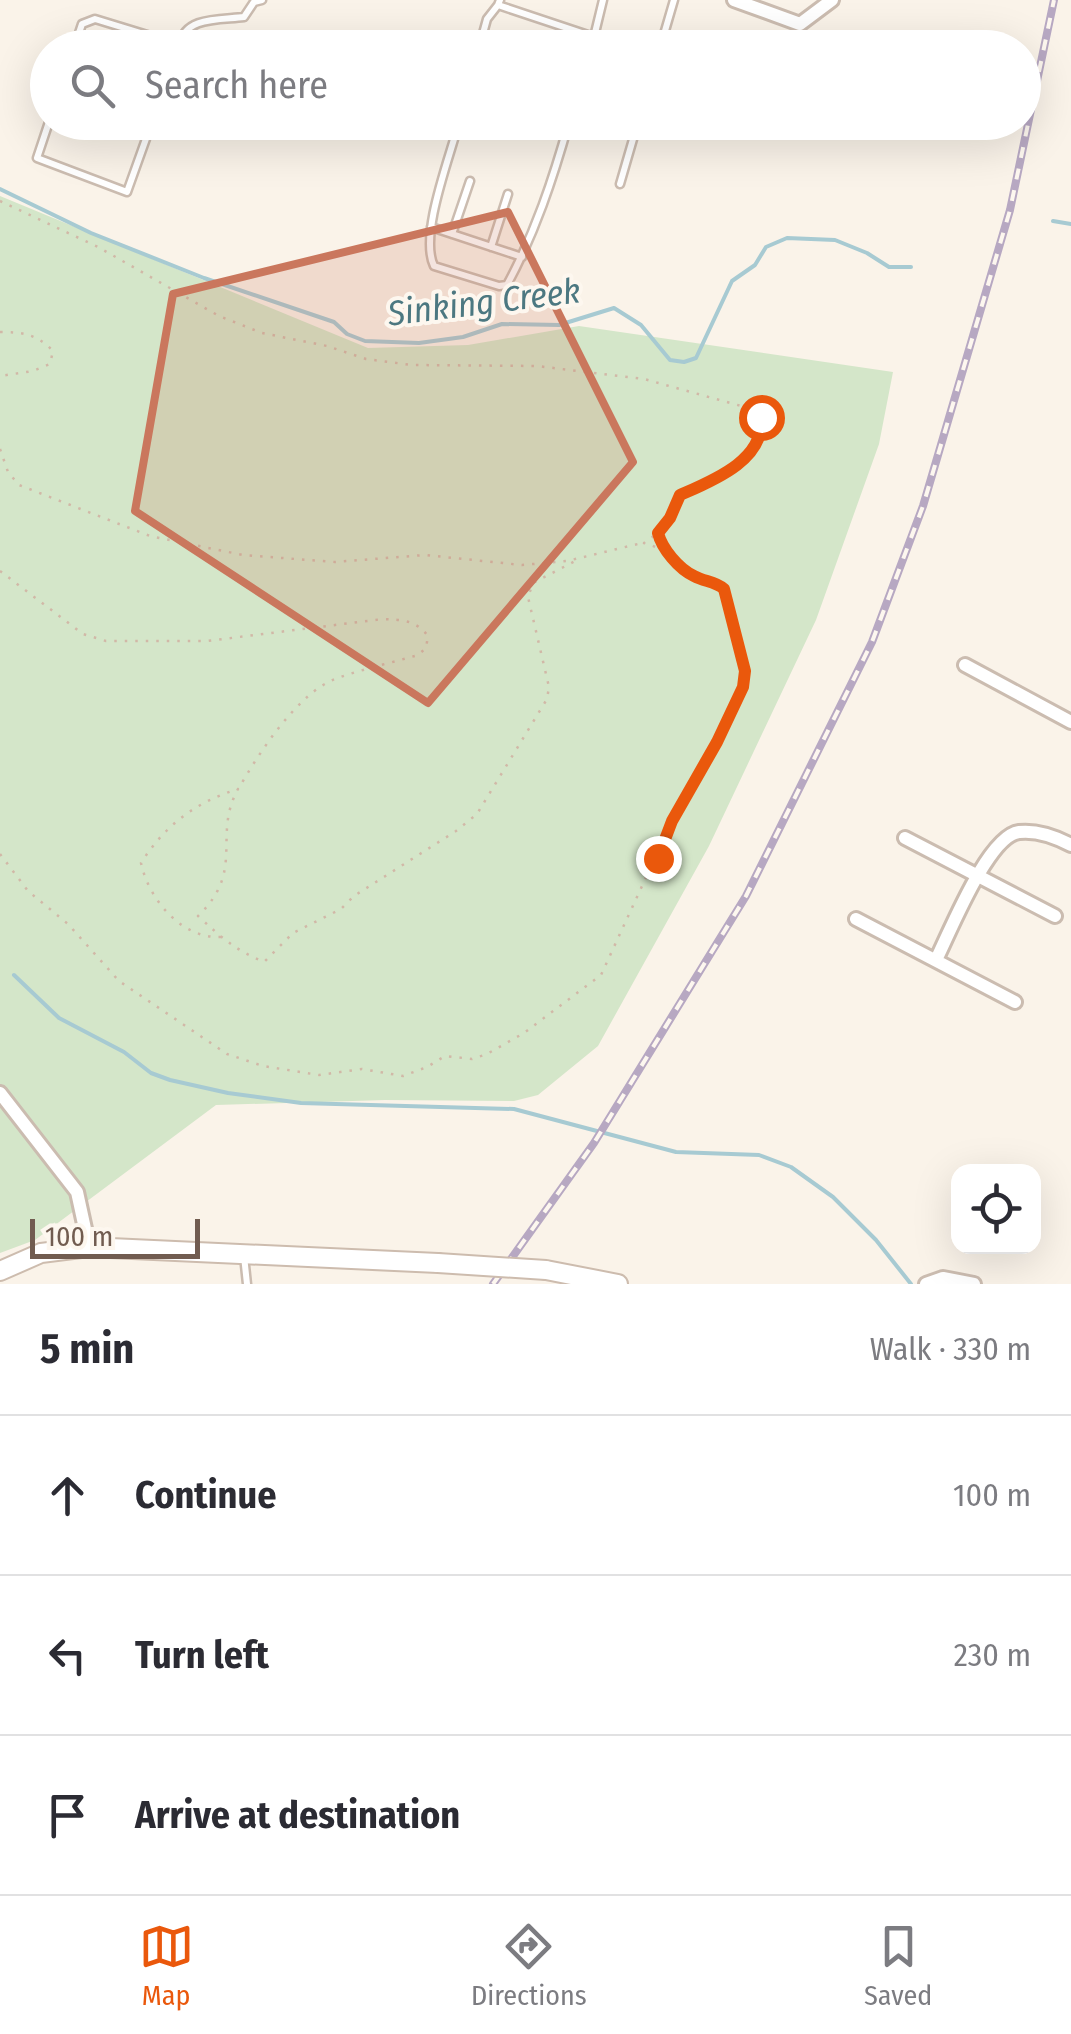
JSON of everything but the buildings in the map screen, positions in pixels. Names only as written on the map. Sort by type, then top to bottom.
[{"type":"main road","points":[[0,1271],[41,1253],[89,1247],[546,1270],[618,1284]]},
{"type":"street","points":[[734,0],[800,24],[832,0]]},
{"type":"street","points":[[965,665],[1071,722]]},
{"type":"street","points":[[936,960],[999,842],[1017,832],[1053,835],[1071,845]]},
{"type":"street","points":[[906,838],[1055,916]]},
{"type":"street","points":[[856,919],[1015,1002]]},
{"type":"street","points":[[0,1093],[77,1192],[89,1247]]},
{"type":"street","points":[[926,1284],[943,1278],[974,1284]]},
{"type":"lane","points":[[186,30],[191,25],[244,18],[254,2],[262,0]]},
{"type":"lane","points":[[596,30],[603,0]]},
{"type":"lane","points":[[665,30],[674,0]]},
{"type":"lane","points":[[483,30],[486,19],[499,2],[575,30]]},
{"type":"lane","points":[[80,30],[82,24],[95,19],[129,30]]},
{"type":"lane","points":[[43,140],[37,158],[127,192],[146,140]]},
{"type":"lane","points":[[454,140],[431,227],[430,261],[434,266],[504,286],[522,257],[550,189],[564,140]]},
{"type":"lane","points":[[620,184],[633,140]]},
{"type":"lane","points":[[452,234],[470,181]]},
{"type":"lane","points":[[491,247],[508,194]]},
{"type":"lane","points":[[431,227],[522,257]]},
{"type":"lane","points":[[244,1255],[247,1284]]},
{"type":"path","points":[[0,200],[98,246],[219,316],[262,333],[327,346],[366,360],[412,365],[537,366],[644,380],[752,409],[761,417],[762,426],[743,460],[720,478],[680,495],[670,518],[644,543],[579,559],[522,564],[425,555],[335,562],[242,555],[150,536],[19,485],[8,472],[0,449]]},
{"type":"path","points":[[0,332],[25,332],[53,351],[50,364],[0,376]]},
{"type":"path","points":[[658,533],[662,548]]},
{"type":"path","points":[[0,854],[28,891],[68,924],[119,980],[227,1054],[263,1066],[319,1075],[362,1069],[403,1076],[427,1068],[445,1056],[472,1059],[487,1054],[524,1033],[601,975],[672,821],[743,687],[745,671],[724,589],[692,576],[662,548],[644,543]]},
{"type":"path","points":[[0,571],[83,634],[106,641],[207,641],[382,619],[409,621],[428,636],[426,648],[418,655],[333,679],[312,693],[258,756],[238,789],[228,814],[224,880],[214,901],[198,916],[236,951],[264,962],[293,933],[342,908],[476,814],[547,699],[549,687],[528,597],[533,583],[579,559]]},
{"type":"path","points":[[221,937],[205,938],[182,929],[144,880],[141,863],[154,843],[184,814],[208,798],[238,789]]},
{"type":"highlighted area","points":[[508,212],[633,462],[428,703],[135,511],[173,294]]},
{"type":"green space","points":[[0,196],[368,348],[468,345],[579,326],[893,372],[879,444],[816,620],[709,846],[598,1046],[538,1095],[514,1101],[216,1105],[35,1240],[0,1253]]},
{"type":"waterway","name":"Sinking Creek","points":[[0,189],[91,233],[204,278],[334,322],[347,334],[365,341],[419,343],[463,337],[502,324],[559,325],[614,308],[641,325],[670,360],[684,362],[696,358],[732,281],[755,265],[766,247],[787,238],[835,240],[889,267],[911,267]]},
{"type":"waterway","name":"Sinking Creek","points":[[1053,221],[1071,224]]},
{"type":"waterway","points":[[14,975],[59,1018],[124,1052],[151,1073],[170,1080],[301,1103],[514,1109],[676,1152],[759,1155],[791,1167],[833,1197],[876,1240],[911,1284]]},
{"type":"railway","points":[[1041,62],[1054,0]]},
{"type":"railway","points":[[493,1284],[594,1143],[746,896],[872,642],[923,506],[1010,210],[1025,140]]},
{"type":"route","points":[[658,858],[672,821],[743,687],[745,671],[724,589],[692,576],[662,548],[658,533],[680,495],[720,478],[743,460],[757,440],[761,417]]}]
